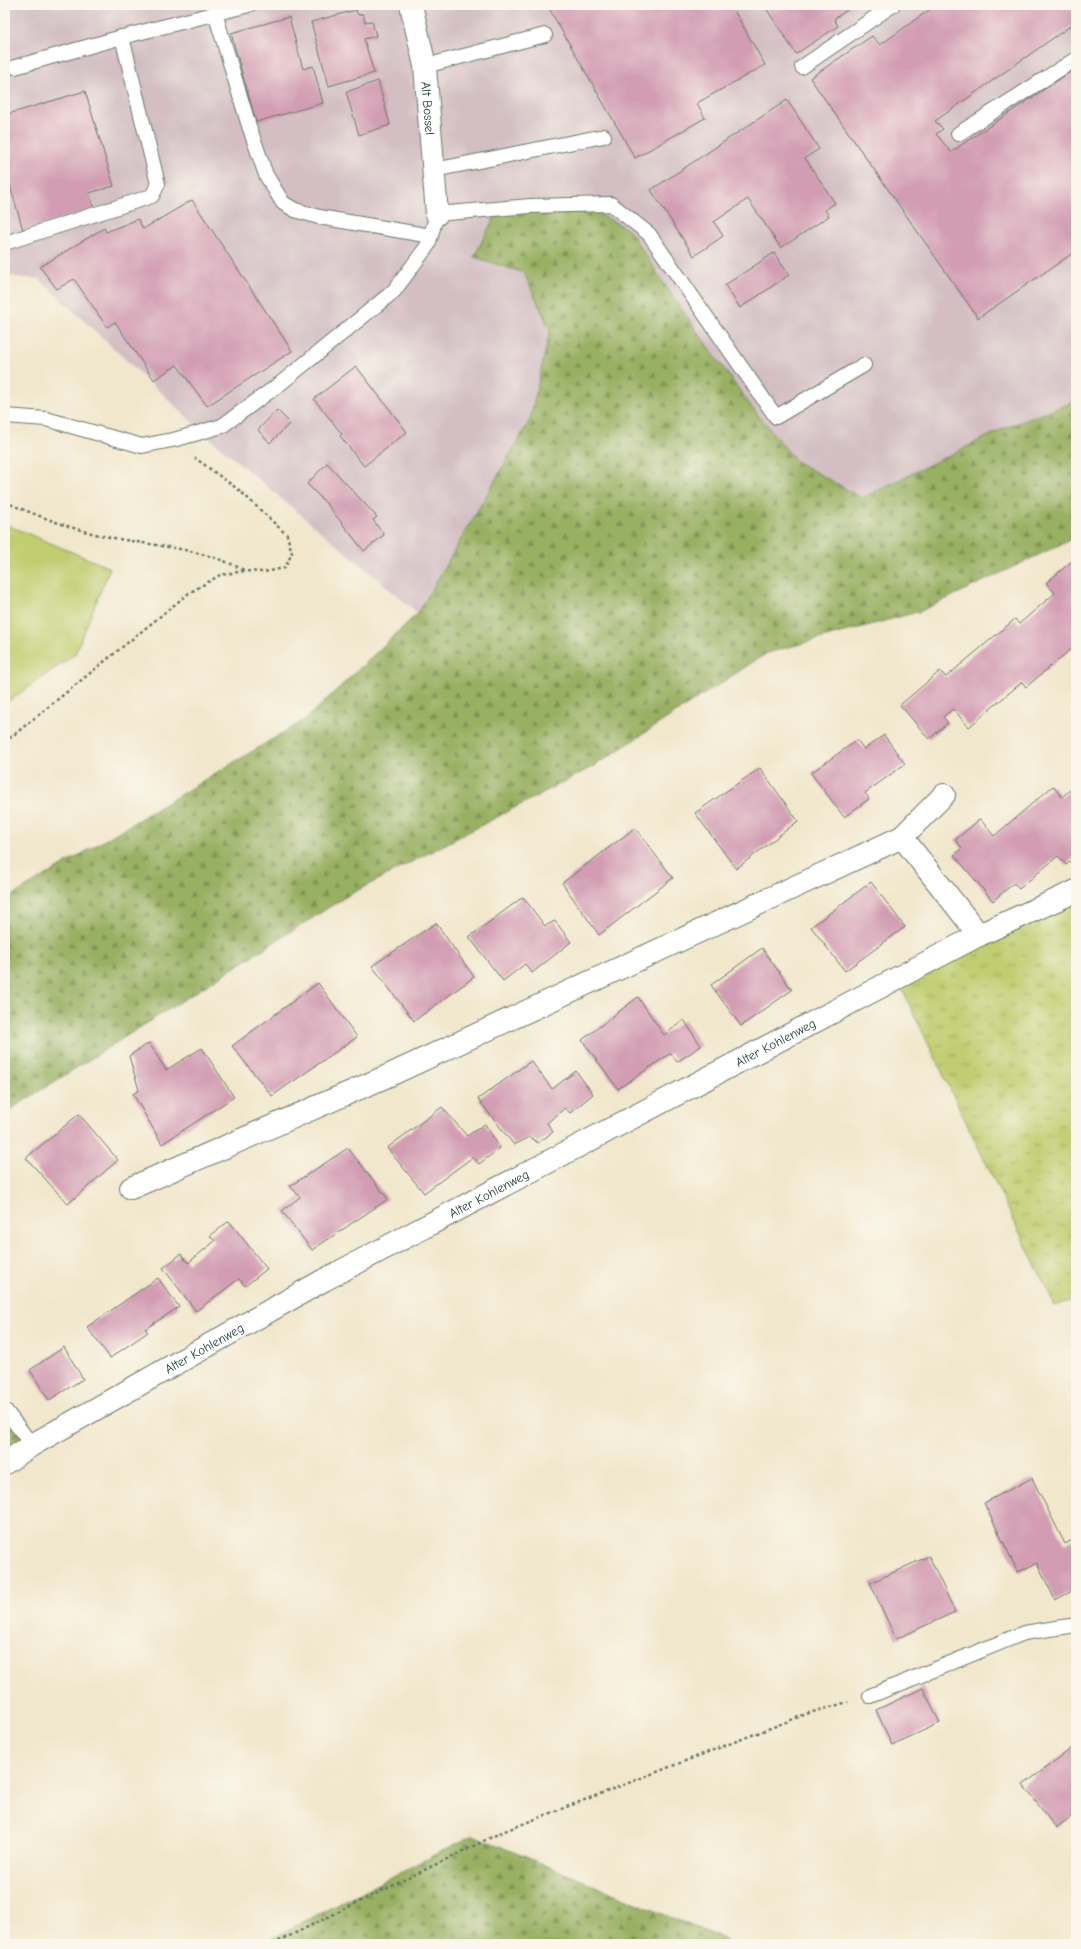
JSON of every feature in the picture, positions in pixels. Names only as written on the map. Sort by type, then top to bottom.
[{"type":"street","name":"Alt Bossel","points":[[411,5],[425,66],[437,214]]},
{"type":"street","points":[[131,1188],[392,1074],[902,837],[944,795]]},
{"type":"street","points":[[902,837],[979,935]]},
{"type":"street","name":"Alter Kohlenweg","points":[[5,1463],[32,1445],[324,1280],[979,935],[1076,891]]},
{"type":"lane","points":[[15,67],[122,37],[249,5]]},
{"type":"lane","points":[[802,67],[894,5]]},
{"type":"lane","points":[[215,13],[249,126],[266,174],[283,203],[295,210],[319,217],[430,236]]},
{"type":"lane","points":[[425,66],[545,35]]},
{"type":"lane","points":[[5,243],[152,196],[158,184],[122,37]]},
{"type":"lane","points":[[958,134],[1076,59]]},
{"type":"lane","points":[[434,170],[604,136]]},
{"type":"lane","points":[[5,416],[46,418],[142,446],[176,439],[222,426],[337,339],[394,291],[428,244],[437,214],[530,206],[611,204],[649,234],[776,417],[864,365]]},
{"type":"lane","points":[[5,1410],[32,1445]]},
{"type":"lane","points":[[870,1696],[1024,1633],[1076,1625]]},
{"type":"path","points":[[5,742],[190,593],[220,575],[244,571],[264,572],[285,568],[292,553],[288,535],[239,490],[201,464],[176,439]]},
{"type":"path","points":[[5,502],[55,522],[108,537],[193,550],[225,560],[244,571]]},
{"type":"path","points":[[273,1944],[502,1832],[809,1713],[870,1696]]},
{"type":"shaded area","points":[[5,5],[1076,5],[1076,401],[1005,428],[862,498],[796,461],[750,405],[677,303],[629,230],[474,257],[524,273],[550,330],[530,420],[418,613],[214,442],[39,279],[5,276]]},
{"type":"green space","points":[[586,207],[629,230],[677,303],[750,405],[796,461],[862,498],[1005,428],[1076,401],[1076,537],[921,611],[767,653],[594,766],[347,896],[5,1113],[5,900],[306,719],[418,613],[530,420],[550,330],[524,273],[474,257],[495,216]]},
{"type":"green space","points":[[5,524],[110,568],[75,654],[5,704]]},
{"type":"green space","points":[[1076,897],[1076,1299],[1055,1306],[898,981]]},
{"type":"green space","points":[[5,1409],[25,1443],[5,1455]]},
{"type":"green space","points":[[473,1835],[735,1944],[260,1944]]},
{"type":"building","points":[[547,5],[731,5],[765,65],[697,103],[705,118],[635,158]]},
{"type":"building","points":[[764,5],[854,5],[834,19],[838,26],[796,54]]},
{"type":"building","points":[[936,5],[1076,5],[1076,22],[935,121],[943,129],[936,134],[951,152],[1076,68],[1076,251],[978,318],[810,78],[872,36],[880,45]]},
{"type":"building","points":[[356,10],[358,15],[363,14],[365,22],[372,21],[376,36],[364,39],[374,73],[329,86],[311,22]]},
{"type":"building","points":[[289,17],[303,69],[313,66],[323,103],[256,122],[231,33]]},
{"type":"building","points":[[378,81],[390,125],[359,135],[346,92]]},
{"type":"building","points":[[85,91],[114,186],[89,193],[94,209],[23,230],[5,168],[5,115]]},
{"type":"building","points":[[787,100],[819,149],[805,158],[835,203],[825,210],[829,216],[781,248],[748,199],[714,222],[723,236],[694,256],[651,190]]},
{"type":"building","points":[[192,200],[292,351],[207,406],[177,365],[154,380],[115,322],[107,327],[74,279],[57,289],[40,267],[104,228],[106,232],[138,219],[143,229]]},
{"type":"building","points":[[774,253],[789,275],[740,308],[725,285]]},
{"type":"building","points":[[356,366],[407,432],[364,466],[340,436],[342,434],[314,399]]},
{"type":"building","points":[[277,410],[290,423],[270,443],[258,430]]},
{"type":"building","points":[[327,463],[377,517],[373,520],[384,535],[364,551],[326,503],[307,484]]},
{"type":"building","points":[[1072,561],[1076,566],[1076,645],[1026,687],[1022,682],[969,727],[953,709],[943,717],[948,723],[929,739],[900,705],[940,671],[946,677],[1015,619],[1019,624],[1055,593],[1046,583]]},
{"type":"building","points":[[884,735],[905,764],[865,793],[869,799],[844,817],[811,773],[857,740],[864,749]]},
{"type":"building","points":[[760,768],[798,821],[736,869],[695,813]]},
{"type":"building","points":[[1076,785],[1076,856],[1066,865],[1058,856],[1019,889],[1014,883],[993,901],[954,855],[962,848],[955,840],[980,819],[994,836],[1053,786],[1062,797]]},
{"type":"building","points":[[635,828],[673,878],[599,935],[562,883]]},
{"type":"building","points":[[871,882],[905,927],[845,971],[811,927]]},
{"type":"building","points":[[523,897],[545,926],[555,921],[571,942],[532,973],[525,964],[503,981],[469,937]]},
{"type":"building","points":[[436,923],[474,977],[414,1021],[372,966]]},
{"type":"building","points":[[762,948],[792,990],[741,1026],[711,985]]},
{"type":"building","points":[[318,983],[357,1037],[272,1096],[232,1046]]},
{"type":"building","points":[[638,997],[664,1035],[684,1020],[701,1046],[677,1062],[671,1053],[618,1089],[582,1040]]},
{"type":"building","points":[[149,1043],[166,1070],[202,1048],[234,1097],[162,1144],[133,1094],[139,1090],[129,1056]]},
{"type":"building","points":[[531,1061],[552,1089],[576,1071],[593,1094],[570,1113],[565,1108],[547,1123],[553,1132],[538,1143],[530,1137],[514,1145],[478,1099]]},
{"type":"building","points":[[442,1107],[467,1136],[485,1124],[500,1148],[479,1164],[473,1157],[424,1193],[387,1148]]},
{"type":"building","points":[[79,1114],[118,1160],[68,1204],[26,1158]]},
{"type":"building","points":[[348,1148],[388,1199],[312,1250],[282,1211],[300,1197],[290,1186]]},
{"type":"building","points":[[229,1221],[267,1269],[245,1286],[239,1279],[196,1311],[163,1268],[181,1254],[188,1263],[215,1241],[210,1236]]},
{"type":"building","points":[[158,1278],[179,1307],[145,1329],[148,1332],[110,1358],[87,1327]]},
{"type":"building","points":[[64,1347],[83,1379],[49,1400],[30,1370]]},
{"type":"building","points":[[1032,1478],[1065,1544],[1076,1538],[1076,1589],[1055,1600],[1037,1563],[1018,1572],[984,1503]]},
{"type":"building","points":[[929,1556],[955,1612],[896,1639],[870,1583]]},
{"type":"building","points":[[923,1688],[940,1723],[892,1745],[876,1710]]},
{"type":"building","points":[[1076,1745],[1076,1813],[1056,1828],[1023,1785]]}]
